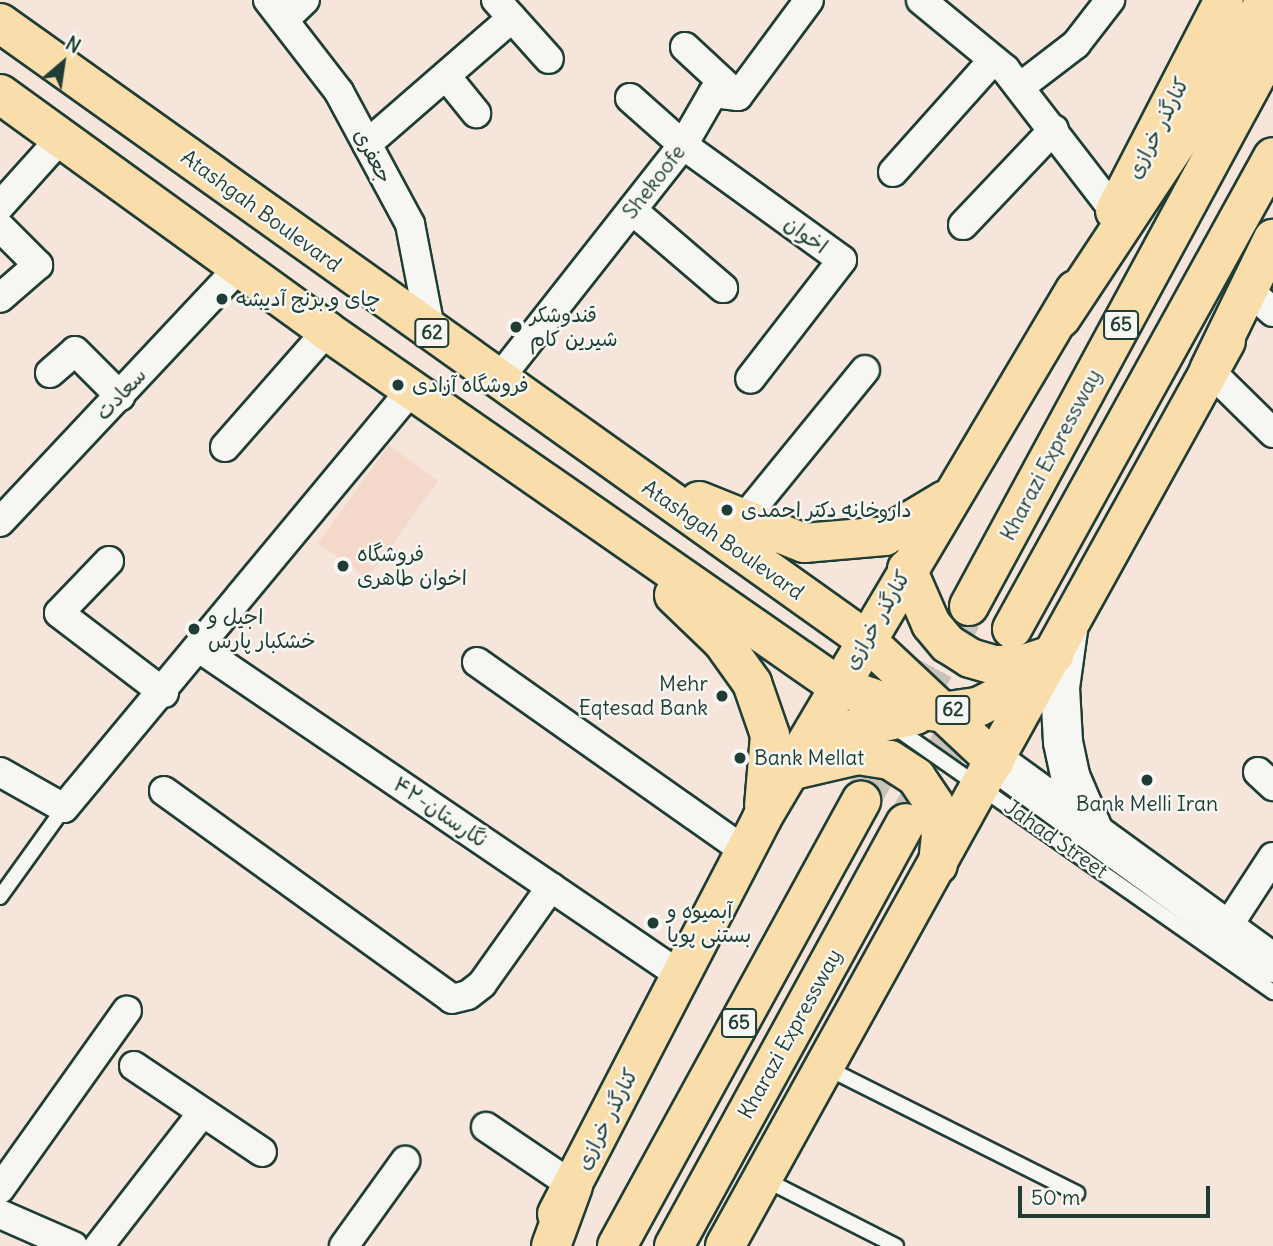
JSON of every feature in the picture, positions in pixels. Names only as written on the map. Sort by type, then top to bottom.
[{"type":"main road","name":"کنارگذر خرازی","points":[[539,1246],[762,818],[907,569],[1060,318],[1224,0]]},
{"type":"main road","points":[[1060,318],[1233,58],[1266,0]]},
{"type":"main road","name":"Atashgah Boulevard","points":[[0,23],[600,454],[866,640]]},
{"type":"main road","name":"Kharazi Expressway","points":[[969,606],[1273,44]]},
{"type":"main road","name":"62","points":[[0,94],[240,265],[327,331],[838,686],[902,708],[941,712],[978,707],[1008,692],[1061,642]]},
{"type":"main road","name":"65","points":[[1012,629],[1273,157]]},
{"type":"main road","points":[[725,1246],[1061,642],[1209,370],[1273,239]]},
{"type":"main road","points":[[1209,370],[1263,303],[1273,260]]},
{"type":"main road","points":[[600,454],[741,522],[804,543],[848,542],[885,536],[953,495]]},
{"type":"main road","points":[[578,505],[722,641],[752,683],[770,735],[762,818]]},
{"type":"main road","points":[[907,569],[931,624],[948,644],[970,658],[995,665],[1021,665],[1061,642]]},
{"type":"main road","name":"62","points":[[866,640],[941,712],[988,774]]},
{"type":"main road","points":[[1061,642],[1063,742],[1070,776],[1094,832]]},
{"type":"main road","points":[[789,771],[834,739],[883,719],[941,712]]},
{"type":"main road","points":[[789,771],[858,755],[890,760],[916,778],[934,804],[941,835],[938,867]]},
{"type":"main road","name":"Jahad Street","points":[[988,774],[1094,832],[1273,963]]},
{"type":"main road","name":"65","points":[[617,1246],[861,801]]},
{"type":"main road","name":"Kharazi Expressway","points":[[674,1246],[906,822]]},
{"type":"main road","points":[[551,1246],[573,1185]]},
{"type":"street","points":[[276,10],[305,0]]},
{"type":"street","points":[[685,47],[738,96],[809,0]]},
{"type":"street","points":[[920,0],[993,60],[1020,87],[1115,212]]},
{"type":"street","points":[[1020,87],[1076,44],[1110,0]]},
{"type":"street","points":[[368,144],[446,76],[504,9],[549,59]]},
{"type":"street","name":"جعفری","points":[[276,10],[339,92],[410,224],[432,333]]},
{"type":"street","points":[[893,172],[993,60]]},
{"type":"street","points":[[446,76],[476,113]]},
{"type":"street","name":"Shekoofe","points":[[498,380],[683,145],[713,93],[738,96]]},
{"type":"street","points":[[631,98],[683,145]]},
{"type":"street","points":[[963,225],[1054,129]]},
{"type":"street","points":[[0,206],[61,138]]},
{"type":"street","name":"اخوان","points":[[683,145],[842,260],[750,379]]},
{"type":"street","points":[[632,210],[723,288]]},
{"type":"street","points":[[0,227],[38,265],[0,298]]},
{"type":"street","name":"سعادت","points":[[0,522],[240,265]]},
{"type":"street","points":[[225,447],[327,331]]},
{"type":"street","points":[[50,373],[75,351],[120,396]]},
{"type":"street","points":[[741,522],[864,370]]},
{"type":"street","points":[[1209,370],[1273,433]]},
{"type":"street","points":[[0,772],[64,808],[164,693],[412,389]]},
{"type":"street","points":[[109,561],[59,613],[164,693]]},
{"type":"street","name":"۴۲-نگارستان","points":[[199,648],[680,975]]},
{"type":"street","points":[[477,662],[745,851]]},
{"type":"street","points":[[164,790],[452,999],[468,995],[482,984],[551,887]]},
{"type":"street","points":[[1226,929],[1273,857]]},
{"type":"street","points":[[0,1189],[127,1010]]},
{"type":"street","points":[[134,1066],[262,1152]]},
{"type":"street","points":[[99,1246],[202,1113]]},
{"type":"street","points":[[486,1127],[573,1185]]},
{"type":"street","points":[[344,1246],[405,1161]]},
{"type":"street","points":[[0,1214],[73,1246]]},
{"type":"lane","name":"Jahad Street","points":[[838,686],[883,719],[988,774],[1273,992]]},
{"type":"lane","points":[[0,897],[64,808]]},
{"type":"lane","points":[[825,1067],[1077,1193]]},
{"type":"lane","points":[[763,1179],[896,1246]]},
{"type":"shaded area","points":[[389,445],[438,481],[367,579],[318,543]]},
{"type":"tunnel","points":[[861,801],[969,606]]},
{"type":"tunnel","points":[[910,815],[974,698]]},
{"type":"place","name":"چای و برنج آدیشه","points":[[222,299]]},
{"type":"place","name":"قندوشکر شیرین کام","points":[[516,327]]},
{"type":"place","name":"فروشگاه آزادی","points":[[398,385]]},
{"type":"place","name":"داروخانه دکتر احمدی","points":[[727,510]]},
{"type":"place","name":"فروشگاه اخوان طاهری","points":[[343,566]]},
{"type":"place","name":"اجیل و خشکبار پارس","points":[[194,629]]},
{"type":"place","name":"Mehr Eqtesad Bank","points":[[722,696]]},
{"type":"place","name":"Bank Mellat","points":[[740,758]]},
{"type":"place","name":"Bank Melli Iran","points":[[1147,780]]},
{"type":"place","name":"آبمیوه و بستنی پویا","points":[[653,923]]}]
